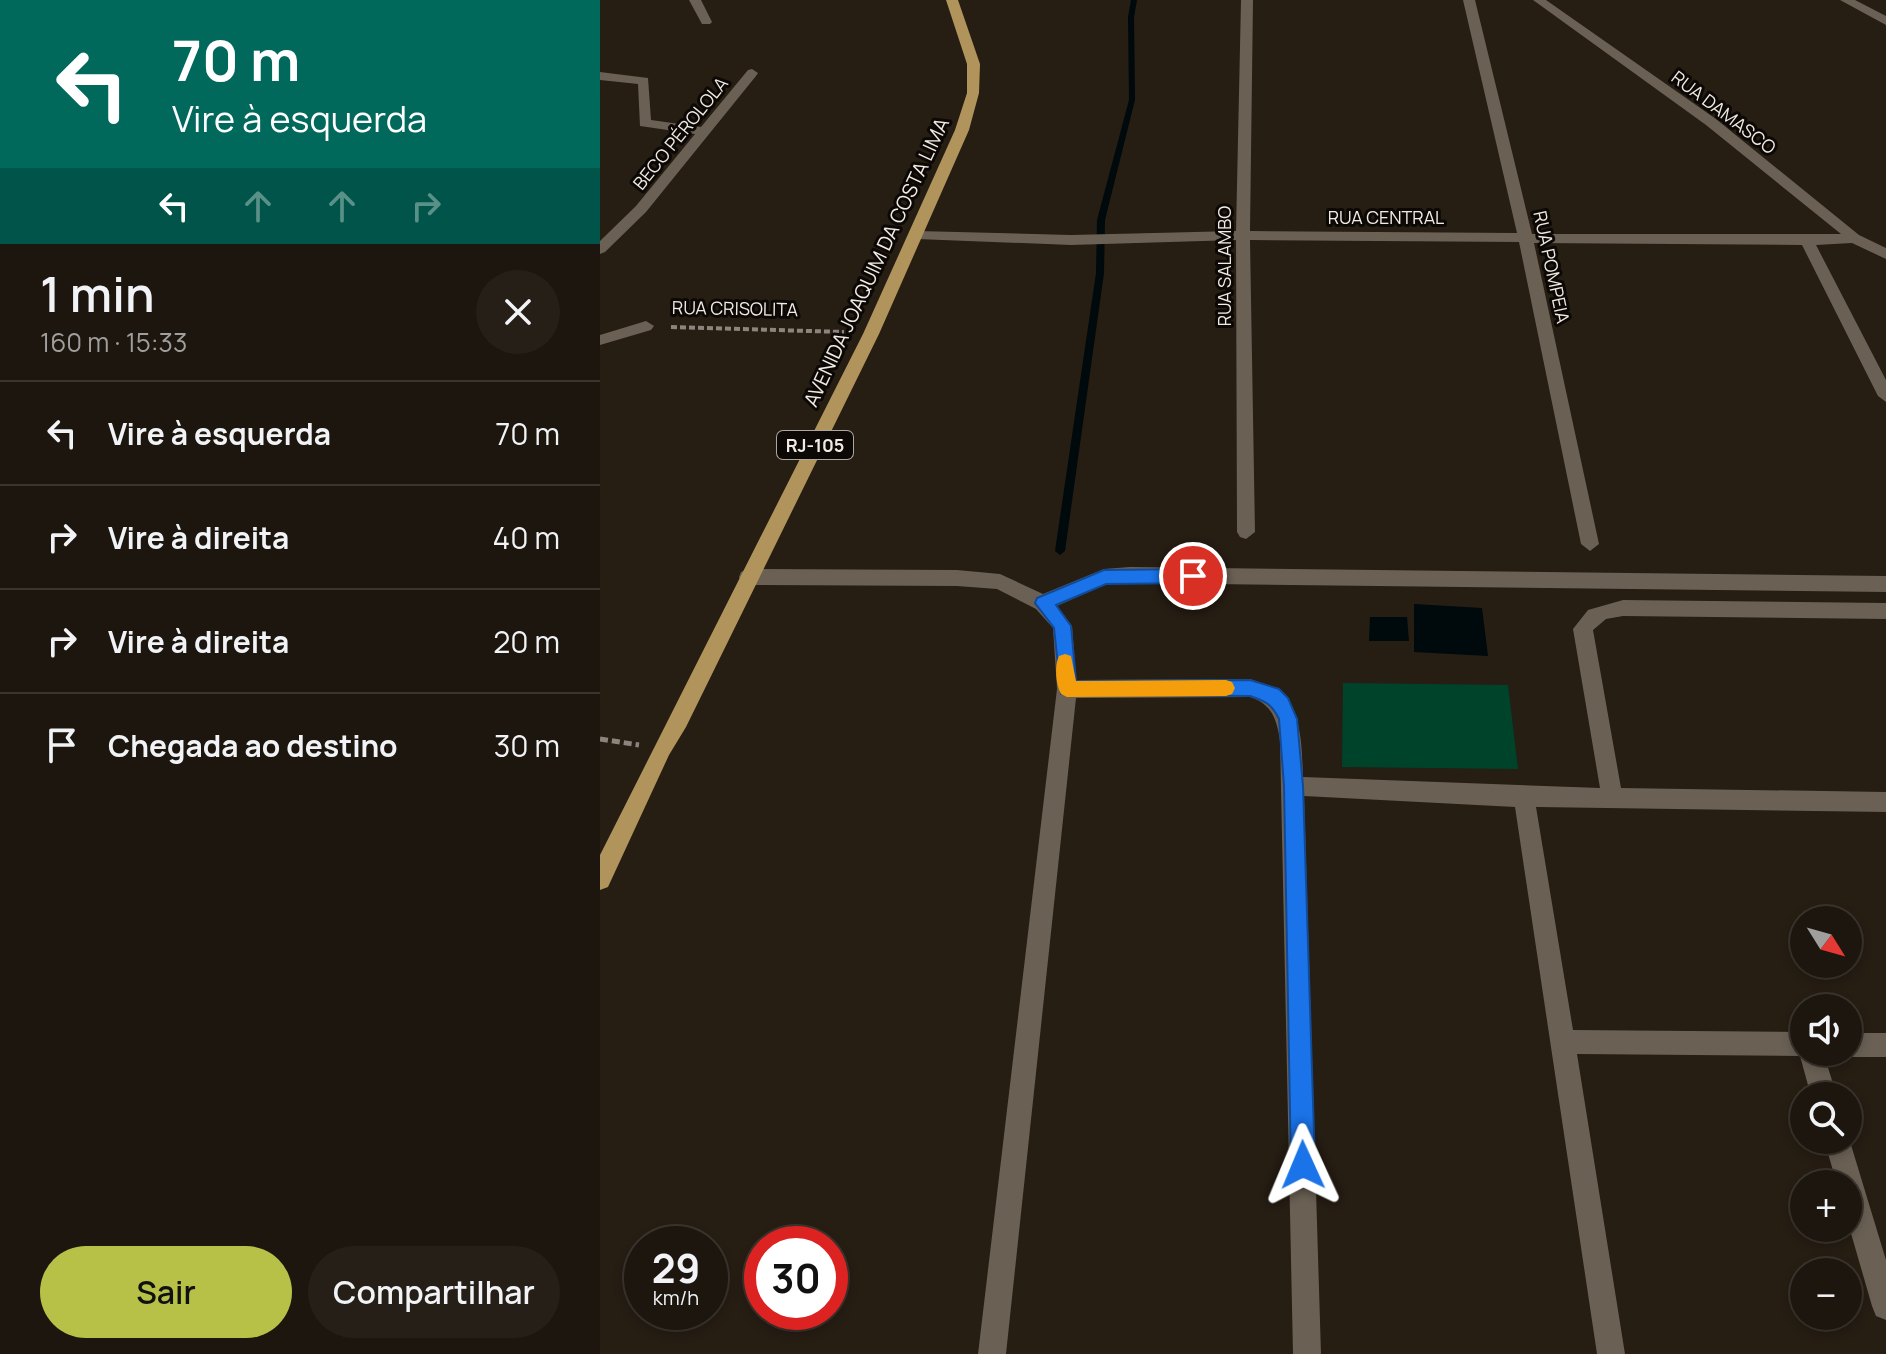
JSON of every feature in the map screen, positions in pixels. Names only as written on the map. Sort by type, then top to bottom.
[{"type":"main road","name":"AVENIDA JOAQUIM DA COSTA LIMA","points":[[600,879],[662,748],[679,721],[871,334],[917,235],[975,96],[976,70],[952,0]]},
{"type":"street","points":[[695,0],[706,22]]},
{"type":"street","name":"RUA SALAMBO","points":[[1246,532],[1243,235],[1247,0]]},
{"type":"street","name":"RUA POMPEIA","points":[[1469,0],[1525,236],[1590,544]]},
{"type":"street","name":"RUA DAMASCO","points":[[1539,0],[1711,122],[1854,238],[1886,254]]},
{"type":"street","points":[[1846,0],[1886,21]]},
{"type":"street","name":"BECO PÉROLOLA","points":[[600,249],[641,209],[752,73]]},
{"type":"street","points":[[600,76],[644,81],[645,123],[704,131]]},
{"type":"street","name":"RUA CENTRAL","points":[[917,235],[1071,240],[1243,235],[1807,241],[1854,238]]},
{"type":"street","points":[[1807,241],[1886,396]]},
{"type":"street","name":"RUA CRISOLITA","points":[[600,340],[646,326]]},
{"type":"street","points":[[1043,603],[1104,577],[1130,575],[1886,584]]},
{"type":"street","points":[[748,577],[957,578],[1000,582],[1043,603],[1062,626],[1067,689],[992,1354]]},
{"type":"street","points":[[1612,797],[1583,629],[1588,619],[1599,612],[1623,608],[1886,611]]},
{"type":"street","points":[[1067,689],[1260,689],[1281,703],[1288,719],[1293,786],[1307,1354]]},
{"type":"street","points":[[1293,786],[1524,797],[1886,802]]},
{"type":"street","points":[[1524,797],[1611,1354]]},
{"type":"street","points":[[1564,1042],[1790,1044]]},
{"type":"street","points":[[1862,1045],[1886,1045]]},
{"type":"street","points":[[1841,1154],[1886,1306]]},
{"type":"path","name":"RUA CRISOLITA","points":[[646,326],[802,329],[871,334]]},
{"type":"path","points":[[600,739],[662,748]]},
{"type":"green space","points":[[1343,683],[1508,685],[1518,769],[1342,767]]},
{"type":"shaded area","points":[[1414,604],[1482,608],[1488,656],[1414,652]]},
{"type":"shaded area","points":[[1370,617],[1407,617],[1409,641],[1369,641]]},
{"type":"waterway","points":[[1060,551],[1100,273],[1101,220],[1132,100],[1131,17],[1134,0]]},
{"type":"slow traffic","points":[[1065,661],[1067,689],[1226,688]]},
{"type":"route","points":[[1193,576],[1104,577],[1043,603],[1062,626],[1067,689],[1250,688],[1260,689],[1281,703],[1288,719],[1293,786],[1303,1165]]}]
